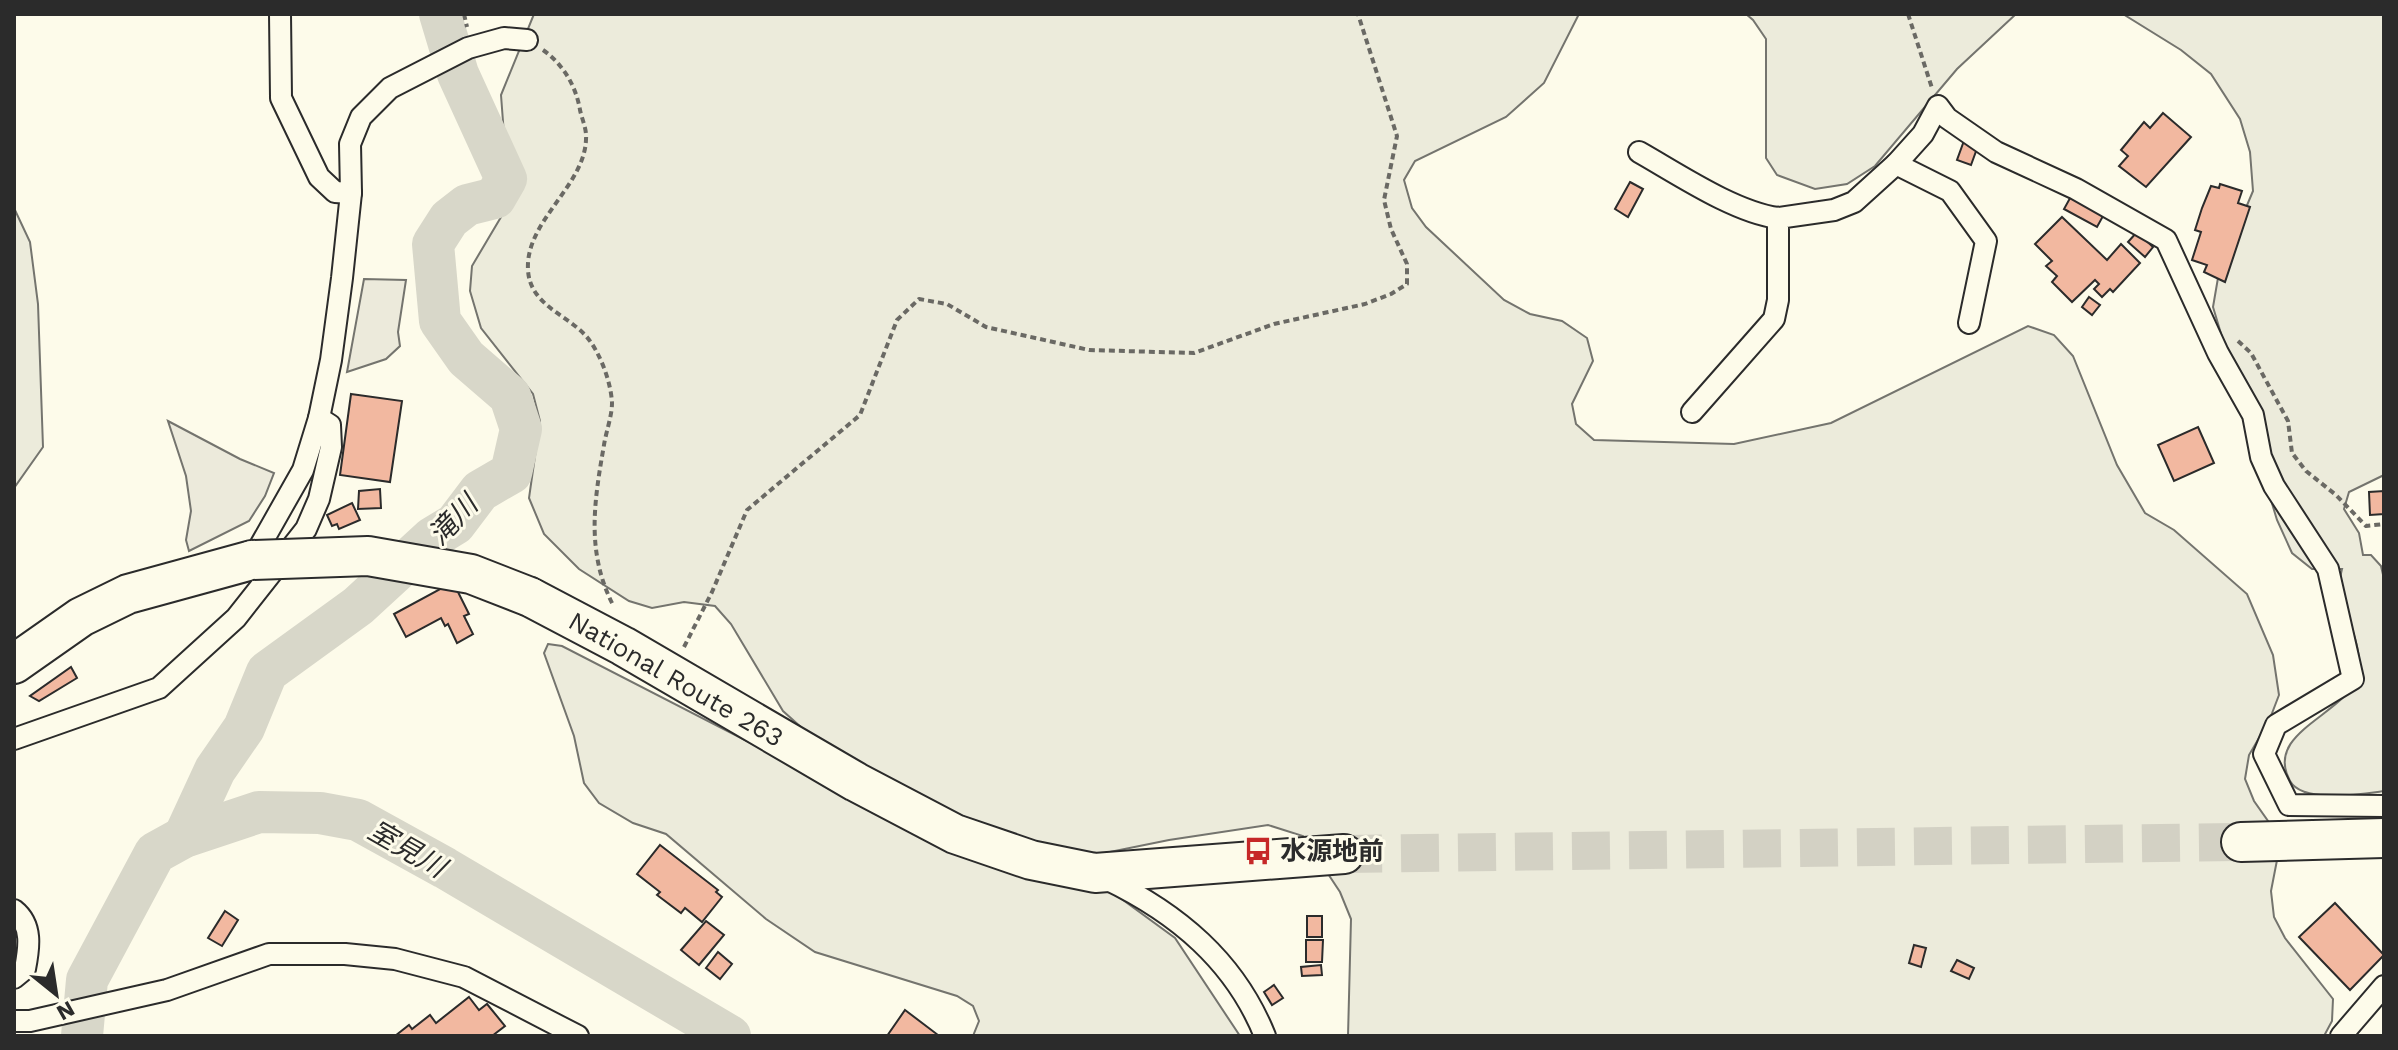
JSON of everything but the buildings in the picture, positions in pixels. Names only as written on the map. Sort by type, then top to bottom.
[{"type":"highway","name":"National Route 263","points":[[14,664],[81,617],[128,594],[252,560],[368,556],[471,574],[530,597],[623,646],[856,782],[955,834],[1031,860],[1095,873],[1344,854]]},
{"type":"highway","points":[[2241,842],[2384,838]]},
{"type":"street","points":[[280,14],[281,98],[319,177],[335,192],[351,193]]},
{"type":"street","points":[[252,560],[303,470],[319,418],[331,360],[351,193],[350,144],[361,117],[390,88],[468,48],[504,38],[527,40]]},
{"type":"street","points":[[1639,152],[1694,184],[1762,216],[1778,218],[1834,210],[1854,202],[1896,164],[1923,134],[1938,106],[1947,118],[1996,152],[2076,189],[2166,240],[2218,353],[2253,415],[2261,457],[2274,486],[2328,569],[2353,679],[2276,725],[2264,754],[2289,805],[2384,806]]},
{"type":"street","points":[[1896,164],[1950,191],[1986,241],[1969,323]]},
{"type":"street","points":[[1692,412],[1774,319],[1778,300],[1778,218]]},
{"type":"street","points":[[14,739],[159,688],[236,618],[306,529],[319,499],[331,447],[330,425],[319,418]]},
{"type":"street","points":[[1095,873],[1139,895],[1170,916],[1219,959],[1228,968],[1265,1036]]},
{"type":"street","points":[[14,910],[21,916],[30,940],[25,969],[14,978]]},
{"type":"street","points":[[19,1024],[167,990],[269,954],[395,959],[464,977],[578,1036]]},
{"type":"street","points":[[2341,1036],[2384,986]]},
{"type":"path","points":[[670,674],[712,592],[747,510],[860,415],[897,320],[919,299],[947,304],[986,327],[1089,350],[1194,353],[1274,324],[1365,304],[1407,284],[1407,264],[1391,229],[1384,200],[1397,136],[1358,14]]},
{"type":"path","points":[[1908,14],[1938,106]]},
{"type":"path","points":[[527,40],[554,58],[577,91],[586,140],[578,169],[530,245],[528,273],[541,302],[586,336],[602,364],[612,404],[593,517],[597,555],[605,589],[622,625],[623,646]]},
{"type":"path","points":[[2234,332],[2240,344],[2251,353],[2288,421],[2292,453],[2306,471],[2336,495],[2366,526],[2384,524]]},
{"type":"shaded area","points":[[534,14],[1579,14],[1544,83],[1506,117],[1415,161],[1404,180],[1412,208],[1426,227],[1504,300],[1530,314],[1562,321],[1587,338],[1593,361],[1572,404],[1576,424],[1594,440],[1734,444],[1831,423],[2028,326],[2054,335],[2073,356],[2117,465],[2145,513],[2174,530],[2247,594],[2273,655],[2279,695],[2269,721],[2249,755],[2245,779],[2254,801],[2268,821],[2278,855],[2271,891],[2274,917],[2285,938],[2333,999],[2332,1021],[2324,1036],[1348,1036],[1351,919],[1340,892],[1303,836],[1268,825],[1100,854],[1042,848],[979,829],[821,745],[783,711],[731,624],[715,606],[684,602],[652,608],[629,601],[579,569],[544,534],[529,498],[540,421],[533,394],[481,328],[470,291],[472,266],[501,217],[513,186],[501,95]]},
{"type":"shaded area","points":[[1746,14],[2016,14],[1957,69],[1875,166],[1847,184],[1815,189],[1777,175],[1766,158],[1766,39]]},
{"type":"shaded area","points":[[2123,14],[2384,14],[2384,475],[2349,492],[2344,509],[2359,533],[2363,555],[2371,555],[2381,566],[2384,579],[2384,791],[2320,795],[2307,793],[2290,781],[2285,763],[2288,748],[2298,735],[2353,686],[2359,671],[2357,645],[2341,593],[2342,569],[2312,569],[2292,553],[2277,520],[2213,307],[2219,272],[2253,191],[2250,152],[2240,119],[2211,74],[2181,50]]},
{"type":"shaded area","points":[[14,208],[30,242],[38,304],[43,447],[14,488]]},
{"type":"shaded area","points":[[364,279],[406,280],[398,332],[400,346],[386,359],[347,372]]},
{"type":"shaded area","points":[[168,421],[240,459],[274,473],[265,496],[249,521],[189,551],[186,540],[191,511],[186,476]]},
{"type":"shaded area","points":[[548,644],[562,646],[801,769],[1112,892],[1175,938],[1240,1036],[973,1036],[979,1021],[973,1006],[957,996],[815,952],[766,919],[666,834],[633,823],[599,803],[584,783],[574,736],[544,653]]},
{"type":"waterway","name":"滝川","points":[[184,837],[215,770],[244,728],[267,672],[358,606],[432,538],[455,524],[480,491],[511,473],[521,429],[510,396],[466,358],[440,321],[433,244],[449,219],[467,205],[495,198],[506,179],[458,74],[440,14]]},
{"type":"waterway","name":"室見川","points":[[82,1036],[87,980],[155,853],[184,837],[259,812],[320,813],[358,820],[730,1036]]},
{"type":"tunnel","points":[[1344,854],[2241,842]]},
{"type":"place","name":"水源地前","points":[[1258,851]]}]
